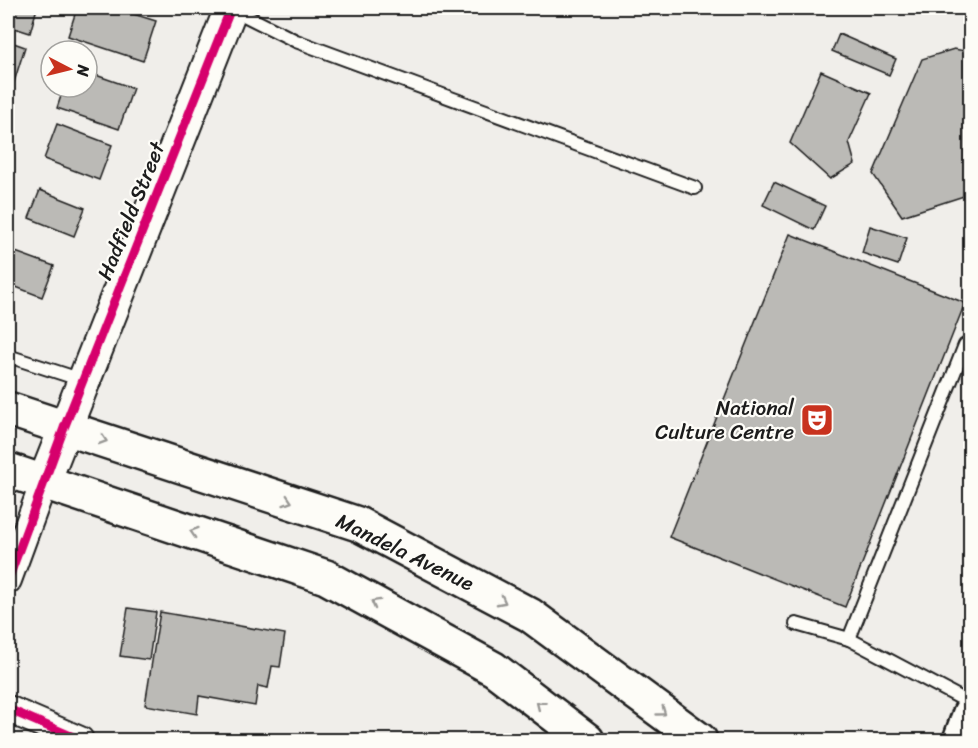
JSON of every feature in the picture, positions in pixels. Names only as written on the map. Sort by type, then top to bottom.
[{"type":"main road","name":"Mandela Avenue","points":[[8,409],[358,524],[530,615],[700,741]]},
{"type":"main road","points":[[8,470],[326,577],[494,669],[587,741]]},
{"type":"main road","points":[[960,741],[970,713]]},
{"type":"street","name":"Hadfield Street","points":[[44,482],[231,8]]},
{"type":"street","points":[[8,580],[44,482]]},
{"type":"street","points":[[8,709],[80,741]]},
{"type":"lane","points":[[231,8],[296,40],[695,188]]},
{"type":"lane","points":[[849,639],[965,345]]},
{"type":"lane","points":[[8,356],[84,380]]},
{"type":"lane","points":[[796,624],[849,639],[970,703]]},
{"type":"building","points":[[8,8],[37,8],[30,33],[8,26]]},
{"type":"building","points":[[77,8],[114,8],[156,21],[143,61],[99,46],[99,39],[77,39],[68,36]]},
{"type":"building","points":[[839,34],[896,59],[889,75],[832,51]]},
{"type":"building","points":[[8,41],[25,47],[14,82],[8,80]]},
{"type":"building","points":[[954,49],[970,52],[970,194],[902,216],[873,174],[922,59]]},
{"type":"building","points":[[821,71],[871,93],[849,142],[855,164],[830,179],[790,143]]},
{"type":"building","points":[[99,76],[133,88],[119,129],[57,108],[60,99],[99,99]]},
{"type":"building","points":[[57,124],[112,145],[99,180],[44,159]]},
{"type":"building","points":[[774,182],[825,206],[814,230],[763,205]]},
{"type":"building","points":[[40,190],[85,208],[74,236],[29,218]]},
{"type":"building","points":[[870,226],[907,238],[898,265],[862,253]]},
{"type":"building","name":"National Culture Centre","points":[[790,234],[965,303],[845,607],[669,537]]},
{"type":"building","points":[[10,250],[54,266],[42,297],[8,284]]},
{"type":"building","points":[[128,608],[156,612],[149,660],[120,656]]},
{"type":"building","points":[[160,612],[285,634],[280,667],[272,666],[268,688],[258,686],[255,706],[199,696],[197,714],[145,705]]},
{"type":"cycle path","points":[[8,580],[64,428],[231,8]]},
{"type":"cycle path","points":[[8,709],[80,740]]},
{"type":"place","name":"National Culture Centre","points":[[817,420]]}]
